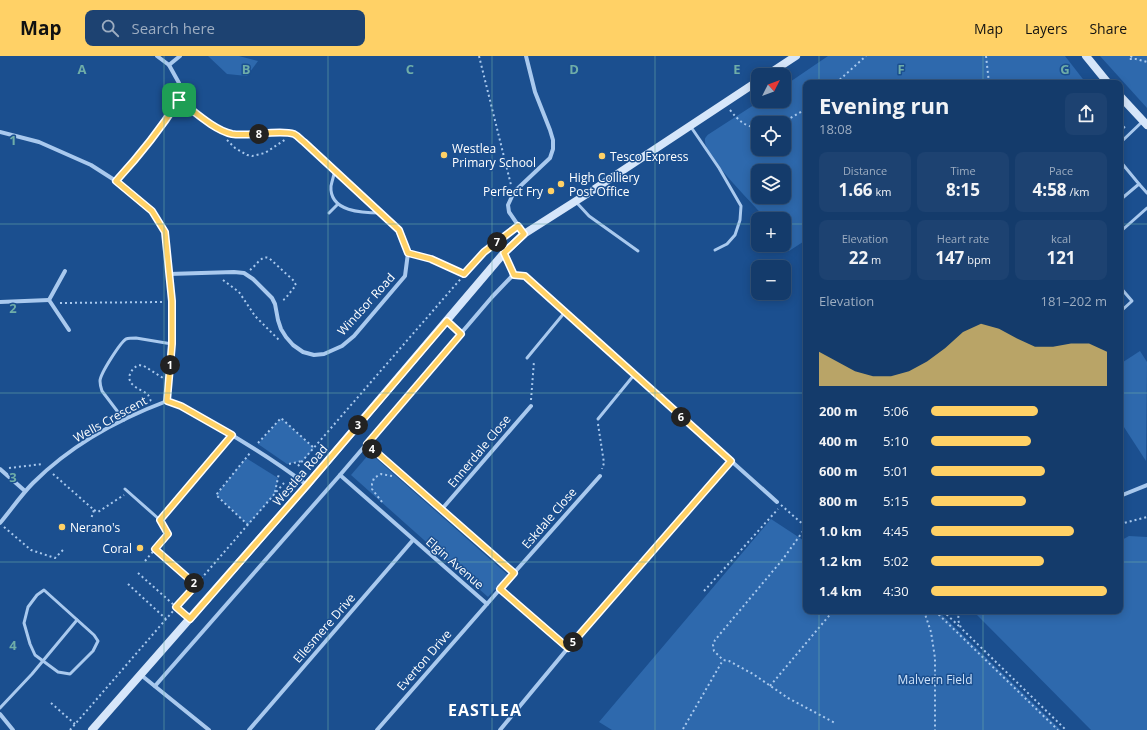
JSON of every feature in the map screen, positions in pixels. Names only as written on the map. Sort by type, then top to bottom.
[{"type":"main road","points":[[1086,56],[1106,80]]},
{"type":"main road","points":[[777,68],[793,57]]},
{"type":"main road","name":"Westlea Road","points":[[92,730],[307,485],[504,253],[524,234],[691,127],[751,86]]},
{"type":"main road","points":[[1123,99],[1145,123]]},
{"type":"street","points":[[116,181],[162,126],[179,100],[179,83],[169,65],[157,56]]},
{"type":"street","points":[[169,65],[180,56]]},
{"type":"street","points":[[524,234],[509,212],[508,205],[514,192],[550,158],[553,149],[553,140],[536,92],[526,56]]},
{"type":"street","points":[[179,100],[219,130],[231,134],[294,134]]},
{"type":"street","points":[[0,132],[39,142],[91,166],[116,181],[152,211],[165,232],[172,301],[172,344],[167,401],[181,406],[232,435],[280,465],[307,485]]},
{"type":"street","name":"Windsor Road","points":[[276,304],[281,329],[293,345],[303,352],[314,355],[324,354],[342,346],[354,336],[405,276],[408,253],[399,230],[294,134]]},
{"type":"street","points":[[504,253],[514,275]]},
{"type":"street","points":[[49,300],[65,272]]},
{"type":"street","points":[[169,274],[209,272],[244,273],[253,278],[276,304]]},
{"type":"street","points":[[155,686],[367,444],[509,278],[514,275],[525,276],[777,502]]},
{"type":"street","points":[[0,302],[49,300]]},
{"type":"street","points":[[49,300],[69,330]]},
{"type":"street","name":"Wells Crescent","points":[[0,523],[48,469],[87,440],[152,406],[167,401]]},
{"type":"street","name":"Ennerdale Close","points":[[442,510],[531,406]]},
{"type":"street","points":[[367,444],[514,573]]},
{"type":"street","points":[[500,730],[568,648],[731,461]]},
{"type":"street","points":[[0,469],[26,492]]},
{"type":"street","name":"Elgin Avenue","points":[[340,475],[487,604],[514,573]]},
{"type":"street","name":"Eskdale Close","points":[[514,573],[600,476]]},
{"type":"street","points":[[1123,495],[1147,485]]},
{"type":"street","name":"Ellesmere Drive","points":[[249,730],[413,540]]},
{"type":"street","points":[[500,589],[568,648]]},
{"type":"street","name":"Everton Drive","points":[[377,730],[487,604]]},
{"type":"street","points":[[141,675],[209,730]]},
{"type":"street","points":[[0,714],[13,730]]},
{"type":"lane","points":[[1123,141],[1145,123]]},
{"type":"lane","points":[[691,127],[719,168],[741,206],[740,220],[735,235],[727,244],[715,250]]},
{"type":"lane","points":[[1123,168],[1147,193]]},
{"type":"lane","points":[[335,170],[331,187],[334,199],[338,204],[344,208],[360,213],[381,213]]},
{"type":"lane","points":[[1123,197],[1139,184]]},
{"type":"lane","points":[[576,202],[589,216],[638,251]]},
{"type":"lane","points":[[329,213],[338,204]]},
{"type":"lane","points":[[1123,229],[1147,208]]},
{"type":"lane","points":[[1123,290],[1132,301],[1123,309]]},
{"type":"lane","points":[[527,358],[565,312]]},
{"type":"lane","points":[[447,321],[461,334]]},
{"type":"lane","points":[[124,420],[100,385],[99,380],[105,370],[123,342],[130,338],[172,344]]},
{"type":"lane","points":[[598,419],[634,375]]},
{"type":"lane","points":[[127,491],[160,520],[232,435]]},
{"type":"lane","points":[[44,590],[94,635],[98,641],[93,651],[70,674],[58,672],[43,660],[35,655],[24,623],[28,607],[37,595],[44,590]]},
{"type":"lane","points":[[0,708],[32,674],[76,620]]},
{"type":"path","points":[[479,56],[510,182],[514,192]]},
{"type":"path","points":[[839,80],[866,56]]},
{"type":"path","points":[[986,56],[990,80]]},
{"type":"path","points":[[1132,56],[1129,59],[1136,58],[1147,62]]},
{"type":"path","points":[[725,103],[738,120],[751,126]]},
{"type":"path","points":[[791,118],[803,111]]},
{"type":"path","points":[[219,130],[228,142],[235,148],[247,155],[252,156],[265,153],[294,134]]},
{"type":"path","points":[[298,466],[484,252],[518,226]]},
{"type":"path","points":[[408,253],[431,259],[464,274]]},
{"type":"path","points":[[244,273],[252,269],[262,258],[265,257],[269,258],[293,280],[296,285],[285,299],[276,304]]},
{"type":"path","points":[[209,272],[239,292],[255,316],[281,342]]},
{"type":"path","points":[[49,300],[59,303],[172,301]]},
{"type":"path","points":[[531,406],[534,359],[532,352]]},
{"type":"path","points":[[152,406],[148,396],[131,382],[129,378],[132,370],[139,365],[144,366],[169,382]]},
{"type":"path","points":[[248,525],[216,495],[254,449],[281,418],[314,448]]},
{"type":"path","points":[[598,419],[604,463],[600,476]]},
{"type":"path","points":[[7,468],[43,464],[98,512],[127,491]]},
{"type":"path","points":[[378,508],[382,502],[372,489],[374,478],[381,474],[394,477],[401,482],[405,477]]},
{"type":"path","points":[[70,730],[284,483]]},
{"type":"path","points":[[777,502],[803,524]]},
{"type":"path","points":[[704,591],[782,505]]},
{"type":"path","points":[[91,519],[94,510]]},
{"type":"path","points":[[1123,523],[1147,517]]},
{"type":"path","points":[[145,561],[168,534],[160,520]]},
{"type":"path","points":[[0,523],[31,550],[55,558],[64,549]]},
{"type":"path","points":[[803,531],[783,559],[716,640],[713,645],[714,651],[723,660],[729,661],[752,674],[788,698],[835,723]]},
{"type":"path","points":[[155,549],[196,585]]},
{"type":"path","points":[[138,573],[190,619]]},
{"type":"path","points":[[128,584],[166,619]]},
{"type":"path","points":[[770,686],[831,614]]},
{"type":"path","points":[[925,614],[931,632],[935,658],[936,730]]},
{"type":"path","points":[[938,614],[1058,730]]},
{"type":"path","points":[[946,614],[1066,730]]},
{"type":"path","points":[[959,614],[958,620],[961,628]]},
{"type":"path","points":[[683,730],[723,660]]},
{"type":"path","points":[[51,703],[75,724]]},
{"type":"green space","points":[[208,56],[239,56],[258,61],[247,76],[227,74]]},
{"type":"green space","points":[[828,56],[1065,56],[1084,80],[803,80],[803,242],[791,250],[791,212],[760,212],[752,204],[791,204],[791,164],[751,164],[751,203],[730,180],[712,156],[706,146],[705,139],[709,134],[751,107],[791,108],[791,81]]},
{"type":"green space","points":[[1100,56],[1147,56],[1147,108],[1123,80]]},
{"type":"green space","points":[[1140,351],[1147,362],[1146,461],[1123,426],[1123,362]]},
{"type":"green space","points":[[281,418],[314,448],[303,461],[287,464],[258,444]]},
{"type":"green space","points":[[370,453],[508,575],[488,597],[351,475]]},
{"type":"green space","points":[[246,458],[278,478],[275,494],[248,525],[216,495]]},
{"type":"green space","name":"Malvern Field","points":[[771,519],[803,540],[803,614],[941,614],[1061,730],[612,730],[599,722]]},
{"type":"green space","points":[[1129,536],[1147,537],[1147,730],[1091,730],[977,615],[1123,614],[1123,539]]},
{"type":"place","name":"Westlea Primary School","points":[[444,155]]},
{"type":"place","name":"Tesco Express","points":[[602,156]]},
{"type":"place","name":"High Colliery Post Office","points":[[561,184]]},
{"type":"place","name":"Perfect Fry","points":[[551,191]]},
{"type":"place","name":"Nerano's","points":[[62,527]]},
{"type":"place","name":"Coral","points":[[140,548]]},
{"type":"district","name":"EASTLEA","points":[[485,710]]},
{"type":"route","points":[[179,100],[219,130],[231,134],[294,134],[399,230],[408,253],[431,259],[464,274],[484,252],[518,226],[524,234],[504,253],[508,258],[514,275],[525,276],[731,461],[568,648],[500,589],[514,573],[367,444],[461,334],[447,321],[190,619],[176,607],[196,585],[155,549],[168,534],[160,520],[232,435],[181,406],[167,401],[172,344],[172,301],[165,232],[152,211],[116,181],[162,126],[179,100]]}]
